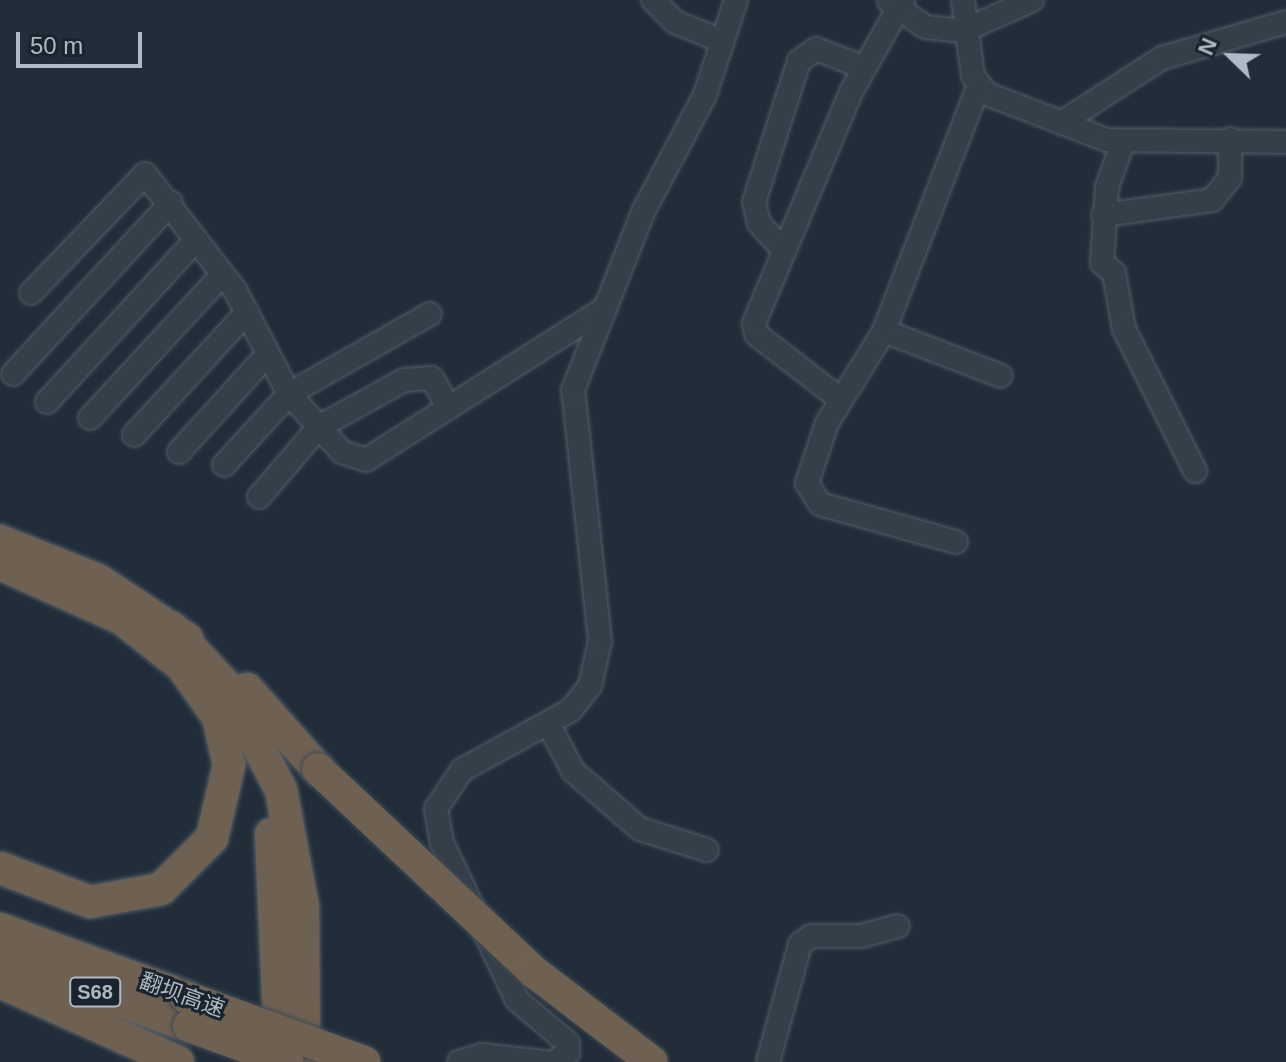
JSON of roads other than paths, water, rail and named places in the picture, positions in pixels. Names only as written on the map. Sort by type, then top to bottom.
[{"type":"highway","points":[[0,541],[98,580],[171,627],[230,671],[318,769],[534,972],[652,1062]]},
{"type":"highway","points":[[0,564],[121,618],[207,694],[248,761],[271,830],[281,1062]]},
{"type":"highway","points":[[171,627],[234,697],[281,790],[303,907],[304,1062]]},
{"type":"highway","points":[[0,868],[90,902],[138,898],[181,875],[212,838],[228,790],[226,741],[207,694]]},
{"type":"highway","name":"翻坝高速","points":[[0,929],[188,1011],[288,1062]]},
{"type":"highway","name":"翻坝高速","points":[[0,957],[365,1062]]},
{"type":"highway","points":[[0,982],[178,1062]]},
{"type":"street","points":[[653,0],[675,22],[722,41]]},
{"type":"street","points":[[555,1062],[568,1053],[568,1043],[517,1000],[436,821],[440,797],[462,770],[548,723],[581,699],[599,656],[572,409],[602,310],[705,95],[736,0]]},
{"type":"street","points":[[956,0],[965,0],[963,31],[978,87],[884,331],[840,399],[807,483],[809,496],[956,542]]},
{"type":"street","points":[[840,399],[754,329],[863,67],[896,3],[925,27],[963,31],[1032,0]]},
{"type":"street","points":[[1061,123],[1162,58],[1286,22]]},
{"type":"street","points":[[784,251],[759,223],[754,202],[799,61],[816,49],[863,67]]},
{"type":"street","points":[[978,87],[1061,123],[1123,142],[1230,139],[1286,142]]},
{"type":"street","points":[[1103,215],[1212,200],[1230,178],[1230,139]]},
{"type":"street","points":[[1123,142],[1103,215],[1102,263],[1114,273],[1119,317],[1195,471]]},
{"type":"street","points":[[31,293],[145,174],[171,203],[247,312],[265,357],[289,394],[342,452],[366,460],[602,310]]},
{"type":"street","points":[[13,374],[171,203]]},
{"type":"street","points":[[47,402],[196,240]]},
{"type":"street","points":[[90,418],[222,275]]},
{"type":"street","points":[[134,435],[247,312]]},
{"type":"street","points":[[224,465],[289,394],[430,314]]},
{"type":"street","points":[[884,331],[1001,376]]},
{"type":"street","points":[[179,452],[265,357]]},
{"type":"street","points":[[259,497],[319,427],[404,380],[432,378],[448,407]]},
{"type":"street","points":[[548,723],[573,771],[640,829],[707,850]]},
{"type":"street","points":[[768,1062],[800,944],[811,936],[861,936],[898,926]]},
{"type":"street","points":[[459,1062],[482,1055],[544,1062]]}]
